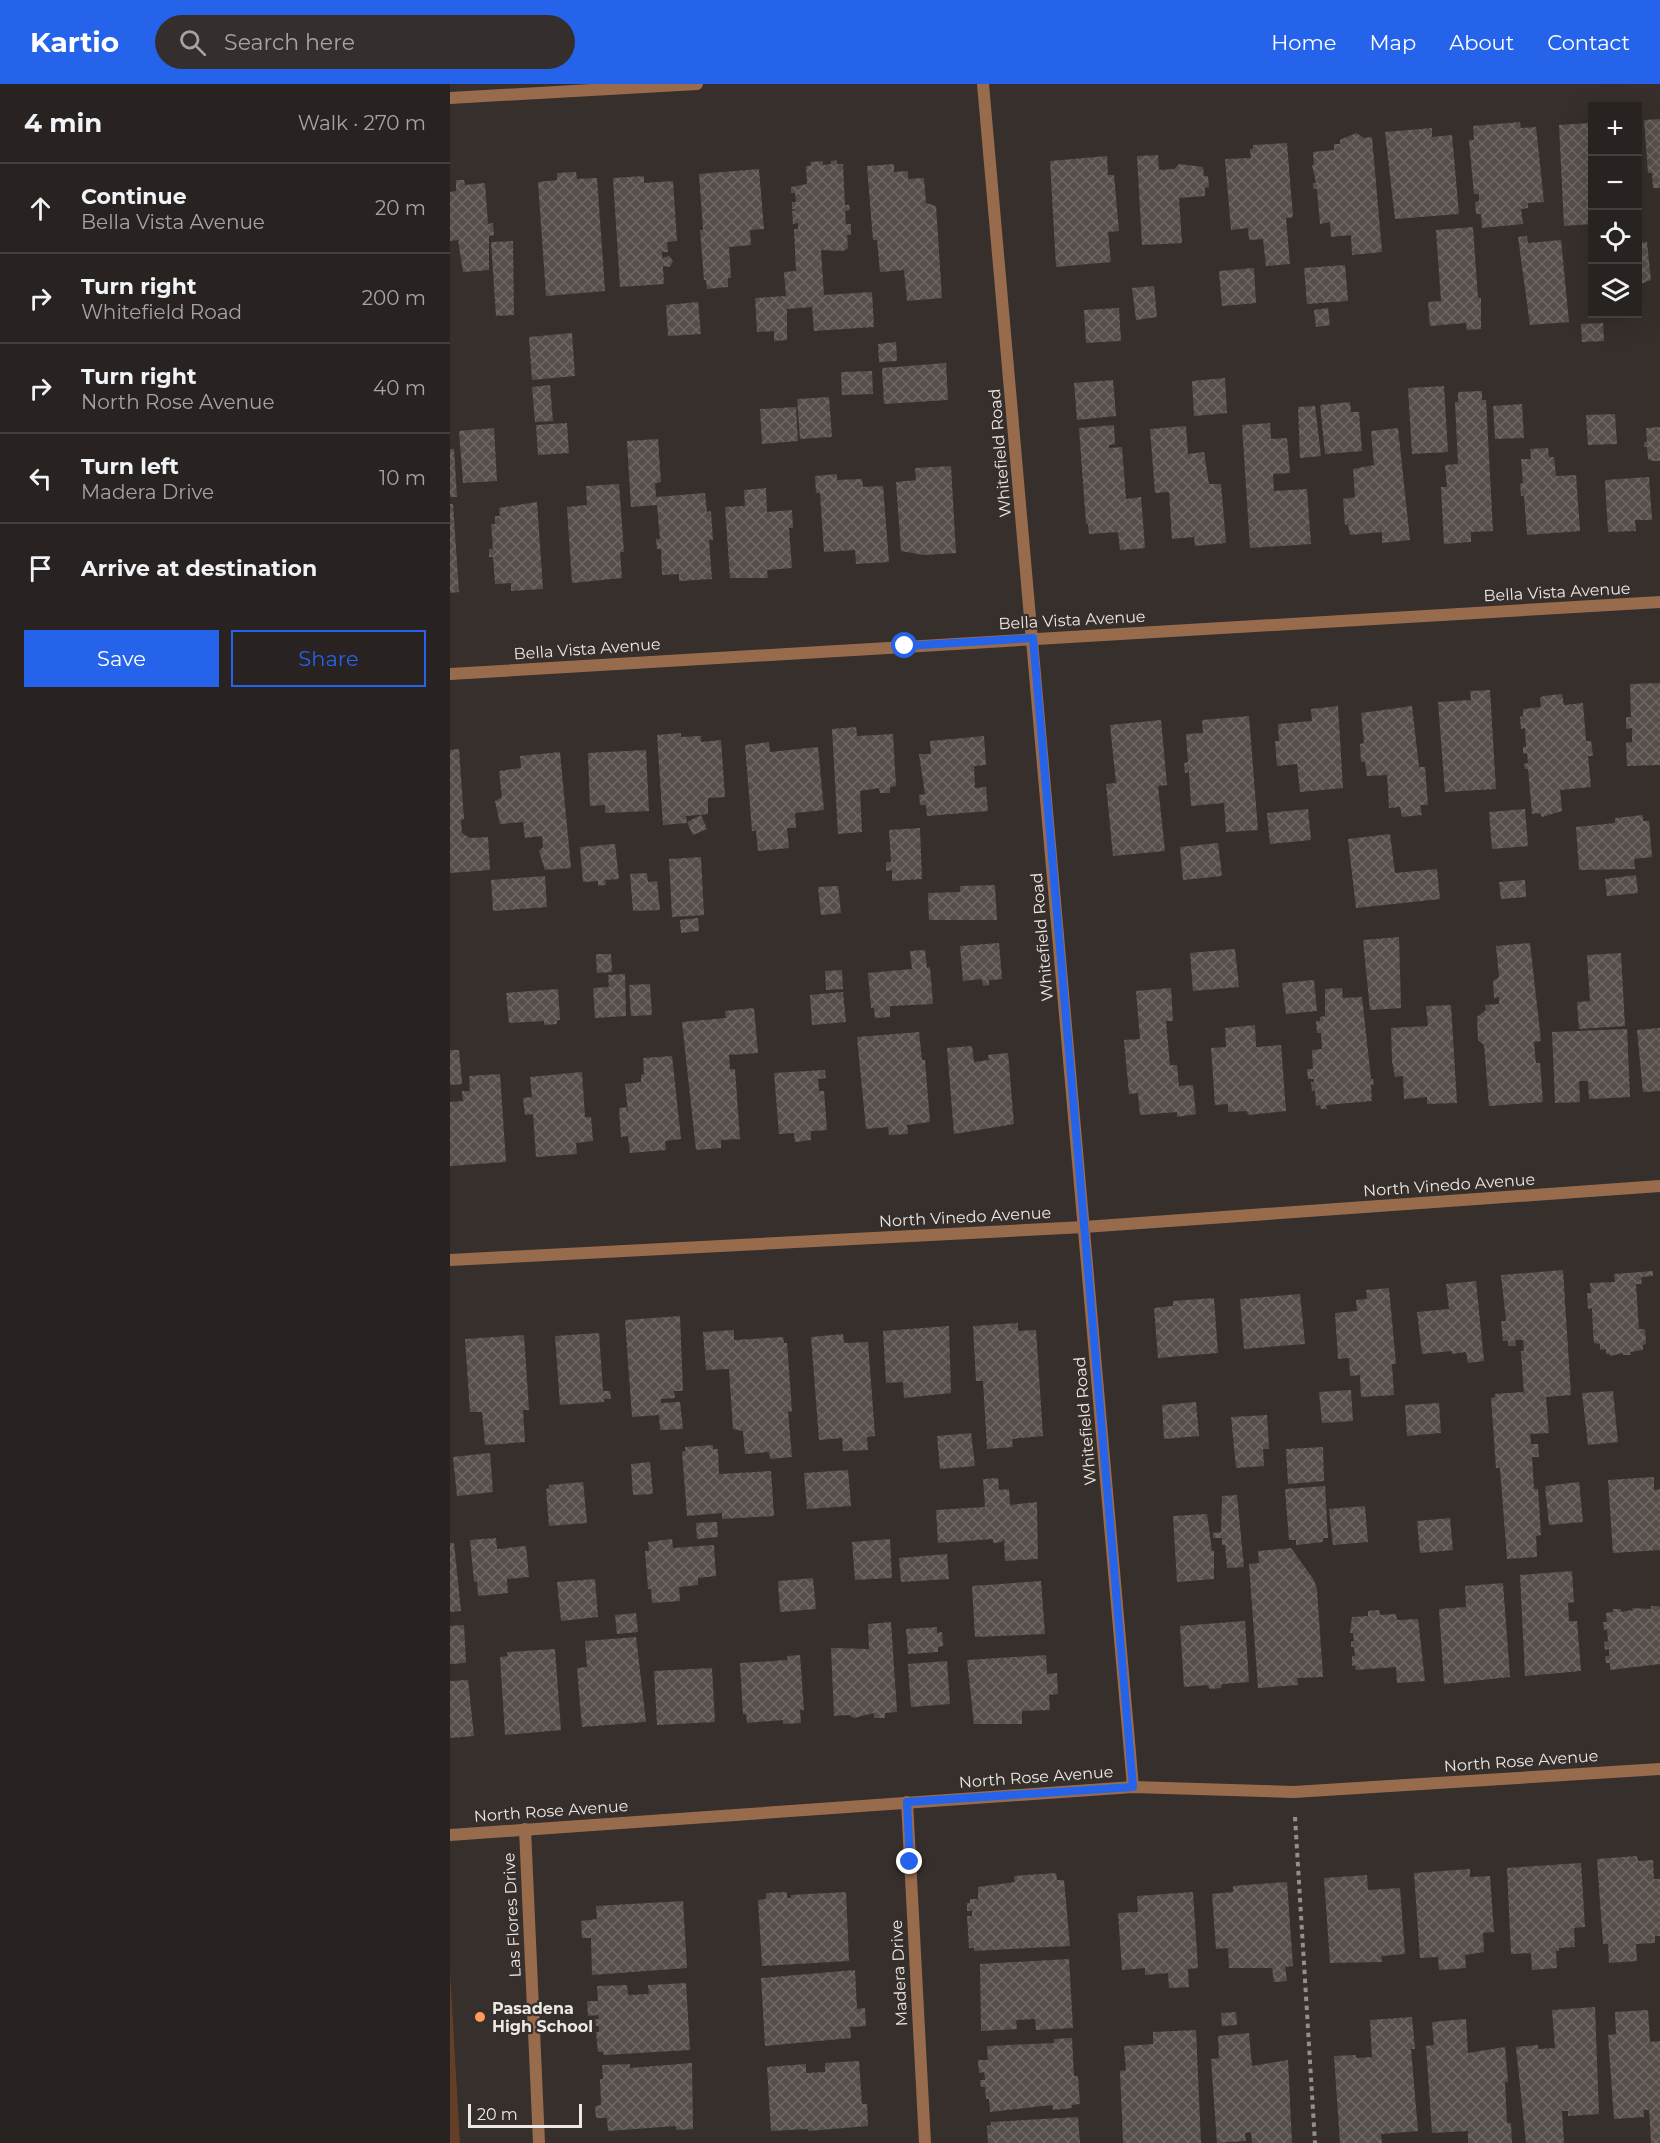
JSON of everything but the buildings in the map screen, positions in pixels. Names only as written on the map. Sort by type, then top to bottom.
[{"type":"street","points":[[450,98],[697,84]]},
{"type":"street","name":"Whitefield Road","points":[[983,84],[1133,1787]]},
{"type":"street","name":"Bella Vista Avenue","points":[[450,674],[1660,602]]},
{"type":"street","name":"North Vinedo Avenue","points":[[450,1260],[1084,1227],[1660,1186]]},
{"type":"street","name":"North Rose Avenue","points":[[450,1835],[1133,1787],[1294,1792],[1660,1768]]},
{"type":"street","name":"Madera Drive","points":[[907,1802],[925,2143]]},
{"type":"street","name":"Las Flores Drive","points":[[525,1830],[539,2143]]},
{"type":"path","points":[[1294,1792],[1315,2143]]},
{"type":"shaded area","points":[[450,1972],[460,2143],[450,2143]]},
{"type":"place","name":"Pasadena High School","points":[[480,2017]]},
{"type":"route","points":[[905,646],[1033,638],[1133,1787],[907,1802],[910,1862]]}]
